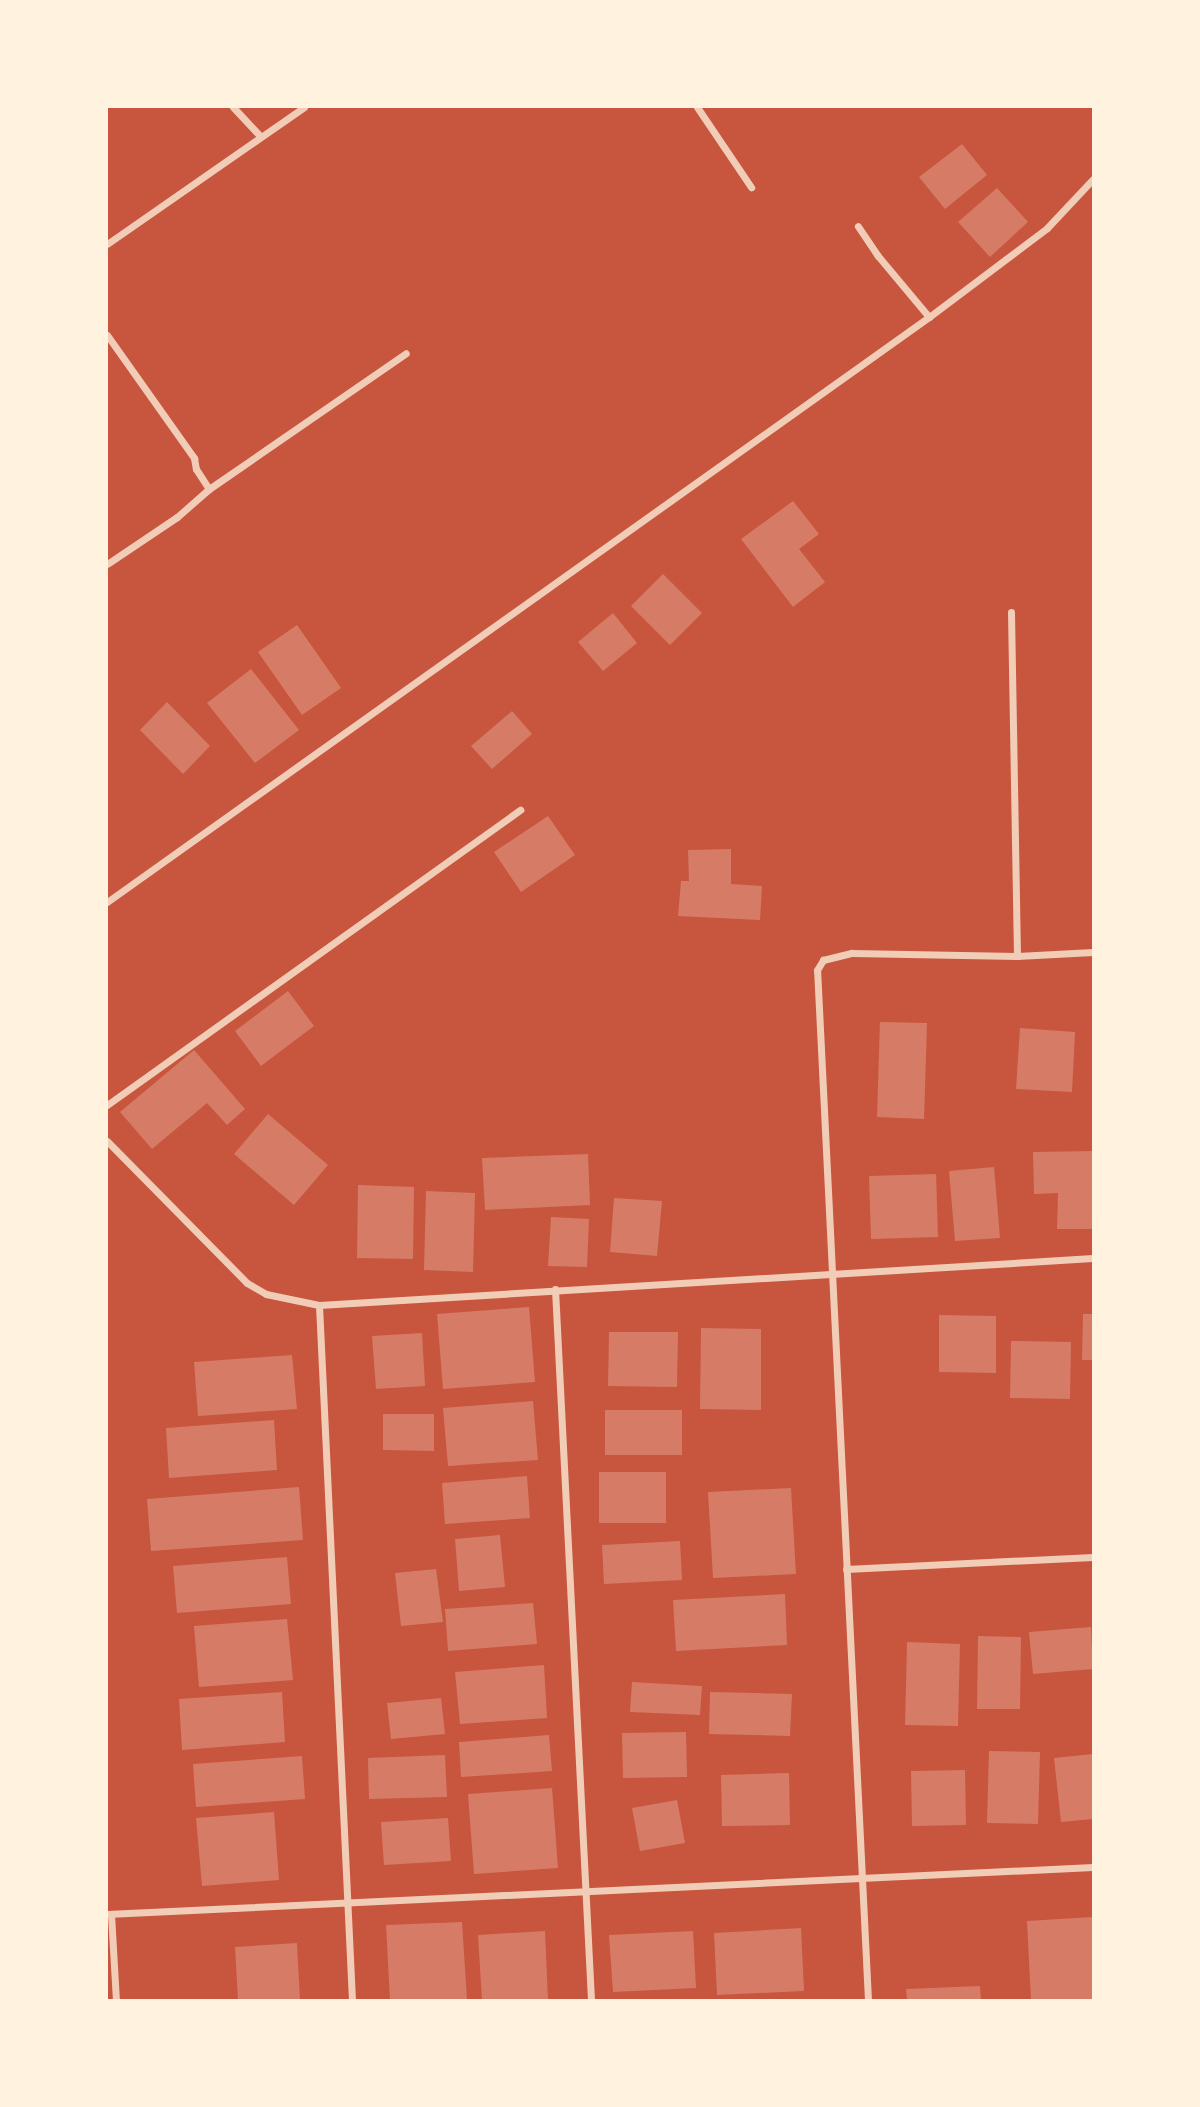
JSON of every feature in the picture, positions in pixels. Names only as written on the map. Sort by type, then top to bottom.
[{"type":"street","points":[[233,107],[260,136]]},
{"type":"street","points":[[107,244],[304,107]]},
{"type":"street","points":[[696,107],[751,187]]},
{"type":"street","points":[[107,902],[929,317],[1047,228],[1093,179]]},
{"type":"street","points":[[858,226],[878,256],[929,317]]},
{"type":"street","points":[[107,335],[194,458],[196,469],[209,489]]},
{"type":"street","points":[[107,564],[177,517],[209,489],[406,353]]},
{"type":"street","points":[[1011,612],[1017,956]]},
{"type":"street","points":[[107,1105],[520,810]]},
{"type":"street","points":[[868,2000],[817,970],[823,960],[852,953],[1017,956],[1093,952]]},
{"type":"street","points":[[107,1141],[247,1283],[266,1294],[319,1305],[555,1289],[831,1277],[1093,1258]]},
{"type":"street","points":[[555,1289],[591,2000]]},
{"type":"street","points":[[319,1305],[352,2000]]},
{"type":"street","points":[[846,1569],[1093,1557]]},
{"type":"street","points":[[116,2000],[109,1914],[1093,1867]]},
{"type":"building","points":[[962,144],[987,175],[945,209],[919,177]]},
{"type":"building","points":[[997,188],[1028,222],[990,257],[958,222]]},
{"type":"building","points":[[793,501],[819,534],[799,549],[825,582],[793,607],[741,539]]},
{"type":"building","points":[[663,574],[702,613],[670,645],[631,606]]},
{"type":"building","points":[[613,613],[637,643],[603,671],[578,642]]},
{"type":"building","points":[[297,625],[341,688],[302,715],[258,652]]},
{"type":"building","points":[[251,669],[299,730],[255,763],[207,703]]},
{"type":"building","points":[[167,702],[210,746],[183,774],[140,730]]},
{"type":"building","points":[[512,711],[532,734],[492,769],[471,746]]},
{"type":"building","points":[[548,816],[575,855],[521,892],[494,852]]},
{"type":"building","points":[[731,849],[731,884],[762,886],[760,920],[678,916],[681,881],[689,881],[688,850]]},
{"type":"building","points":[[288,991],[314,1026],[261,1066],[235,1031]]},
{"type":"building","points":[[880,1022],[927,1023],[924,1119],[877,1117]]},
{"type":"building","points":[[1020,1028],[1075,1032],[1072,1092],[1016,1089]]},
{"type":"building","points":[[194,1050],[245,1109],[227,1125],[207,1103],[152,1149],[120,1112]]},
{"type":"building","points":[[268,1114],[328,1165],[294,1205],[234,1154]]},
{"type":"building","points":[[1093,1151],[1093,1229],[1057,1229],[1058,1193],[1034,1194],[1033,1152]]},
{"type":"building","points":[[588,1154],[590,1205],[485,1210],[482,1158]]},
{"type":"building","points":[[994,1167],[1000,1238],[955,1241],[949,1171]]},
{"type":"building","points":[[936,1174],[938,1237],[871,1239],[869,1176]]},
{"type":"building","points":[[358,1185],[414,1187],[413,1259],[357,1258]]},
{"type":"building","points":[[426,1191],[475,1193],[473,1272],[424,1270]]},
{"type":"building","points":[[614,1198],[662,1201],[657,1256],[610,1252]]},
{"type":"building","points":[[551,1217],[589,1219],[587,1267],[548,1266]]},
{"type":"building","points":[[529,1307],[535,1382],[443,1389],[437,1314]]},
{"type":"building","points":[[1083,1314],[1093,1314],[1093,1360],[1082,1360]]},
{"type":"building","points":[[939,1315],[996,1316],[996,1373],[939,1372]]},
{"type":"building","points":[[701,1328],[761,1329],[761,1410],[700,1409]]},
{"type":"building","points":[[609,1332],[678,1332],[677,1387],[608,1386]]},
{"type":"building","points":[[422,1333],[425,1386],[376,1389],[372,1336]]},
{"type":"building","points":[[1011,1341],[1071,1342],[1070,1399],[1010,1398]]},
{"type":"building","points":[[292,1355],[297,1409],[198,1416],[194,1362]]},
{"type":"building","points":[[533,1401],[538,1460],[448,1466],[443,1408]]},
{"type":"building","points":[[605,1410],[682,1410],[682,1455],[605,1455]]},
{"type":"building","points":[[383,1414],[434,1414],[434,1451],[383,1450]]},
{"type":"building","points":[[274,1420],[277,1470],[169,1478],[166,1428]]},
{"type":"building","points":[[599,1472],[666,1472],[666,1523],[599,1523]]},
{"type":"building","points":[[527,1476],[530,1518],[445,1524],[442,1483]]},
{"type":"building","points":[[299,1487],[303,1540],[151,1551],[147,1499]]},
{"type":"building","points":[[791,1488],[796,1574],[713,1578],[708,1492]]},
{"type":"building","points":[[500,1535],[505,1587],[459,1591],[455,1539]]},
{"type":"building","points":[[680,1541],[682,1580],[604,1584],[602,1545]]},
{"type":"building","points":[[287,1557],[291,1604],[177,1613],[173,1566]]},
{"type":"building","points":[[436,1569],[443,1622],[401,1626],[395,1573]]},
{"type":"building","points":[[785,1594],[787,1645],[676,1651],[673,1600]]},
{"type":"building","points":[[533,1603],[537,1644],[448,1651],[445,1609]]},
{"type":"building","points":[[287,1619],[293,1680],[199,1687],[194,1626]]},
{"type":"building","points":[[1091,1627],[1093,1669],[1033,1674],[1029,1632]]},
{"type":"building","points":[[978,1636],[1021,1637],[1020,1709],[977,1709]]},
{"type":"building","points":[[907,1642],[960,1644],[958,1726],[905,1725]]},
{"type":"building","points":[[544,1665],[547,1718],[460,1724],[455,1672]]},
{"type":"building","points":[[632,1682],[702,1686],[700,1715],[630,1712]]},
{"type":"building","points":[[282,1692],[285,1742],[182,1750],[179,1699]]},
{"type":"building","points":[[710,1692],[792,1694],[790,1736],[709,1734]]},
{"type":"building","points":[[441,1698],[445,1734],[391,1739],[387,1703]]},
{"type":"building","points":[[686,1732],[687,1777],[623,1778],[622,1733]]},
{"type":"building","points":[[549,1735],[552,1771],[461,1777],[459,1742]]},
{"type":"building","points":[[989,1751],[1040,1752],[1038,1824],[987,1823]]},
{"type":"building","points":[[1093,1754],[1093,1819],[1061,1822],[1054,1758]]},
{"type":"building","points":[[445,1755],[447,1797],[369,1799],[368,1758]]},
{"type":"building","points":[[302,1756],[305,1799],[196,1807],[193,1764]]},
{"type":"building","points":[[965,1770],[966,1825],[912,1826],[911,1771]]},
{"type":"building","points":[[789,1773],[790,1825],[722,1826],[721,1775]]},
{"type":"building","points":[[552,1788],[558,1868],[474,1874],[468,1794]]},
{"type":"building","points":[[677,1800],[685,1843],[640,1851],[632,1808]]},
{"type":"building","points":[[274,1812],[279,1880],[202,1886],[196,1818]]},
{"type":"building","points":[[448,1818],[451,1861],[384,1865],[381,1822]]},
{"type":"building","points":[[1093,1917],[1093,2000],[1031,2000],[1027,1921]]},
{"type":"building","points":[[462,1922],[467,2000],[390,2000],[386,1925]]},
{"type":"building","points":[[801,1928],[804,1991],[717,1995],[714,1933]]},
{"type":"building","points":[[545,1931],[548,2000],[482,2000],[478,1935]]},
{"type":"building","points":[[693,1931],[696,1988],[613,1992],[609,1935]]},
{"type":"building","points":[[297,1943],[300,2000],[238,2000],[235,1947]]},
{"type":"building","points":[[980,1986],[981,2000],[907,2000],[906,1989]]}]
